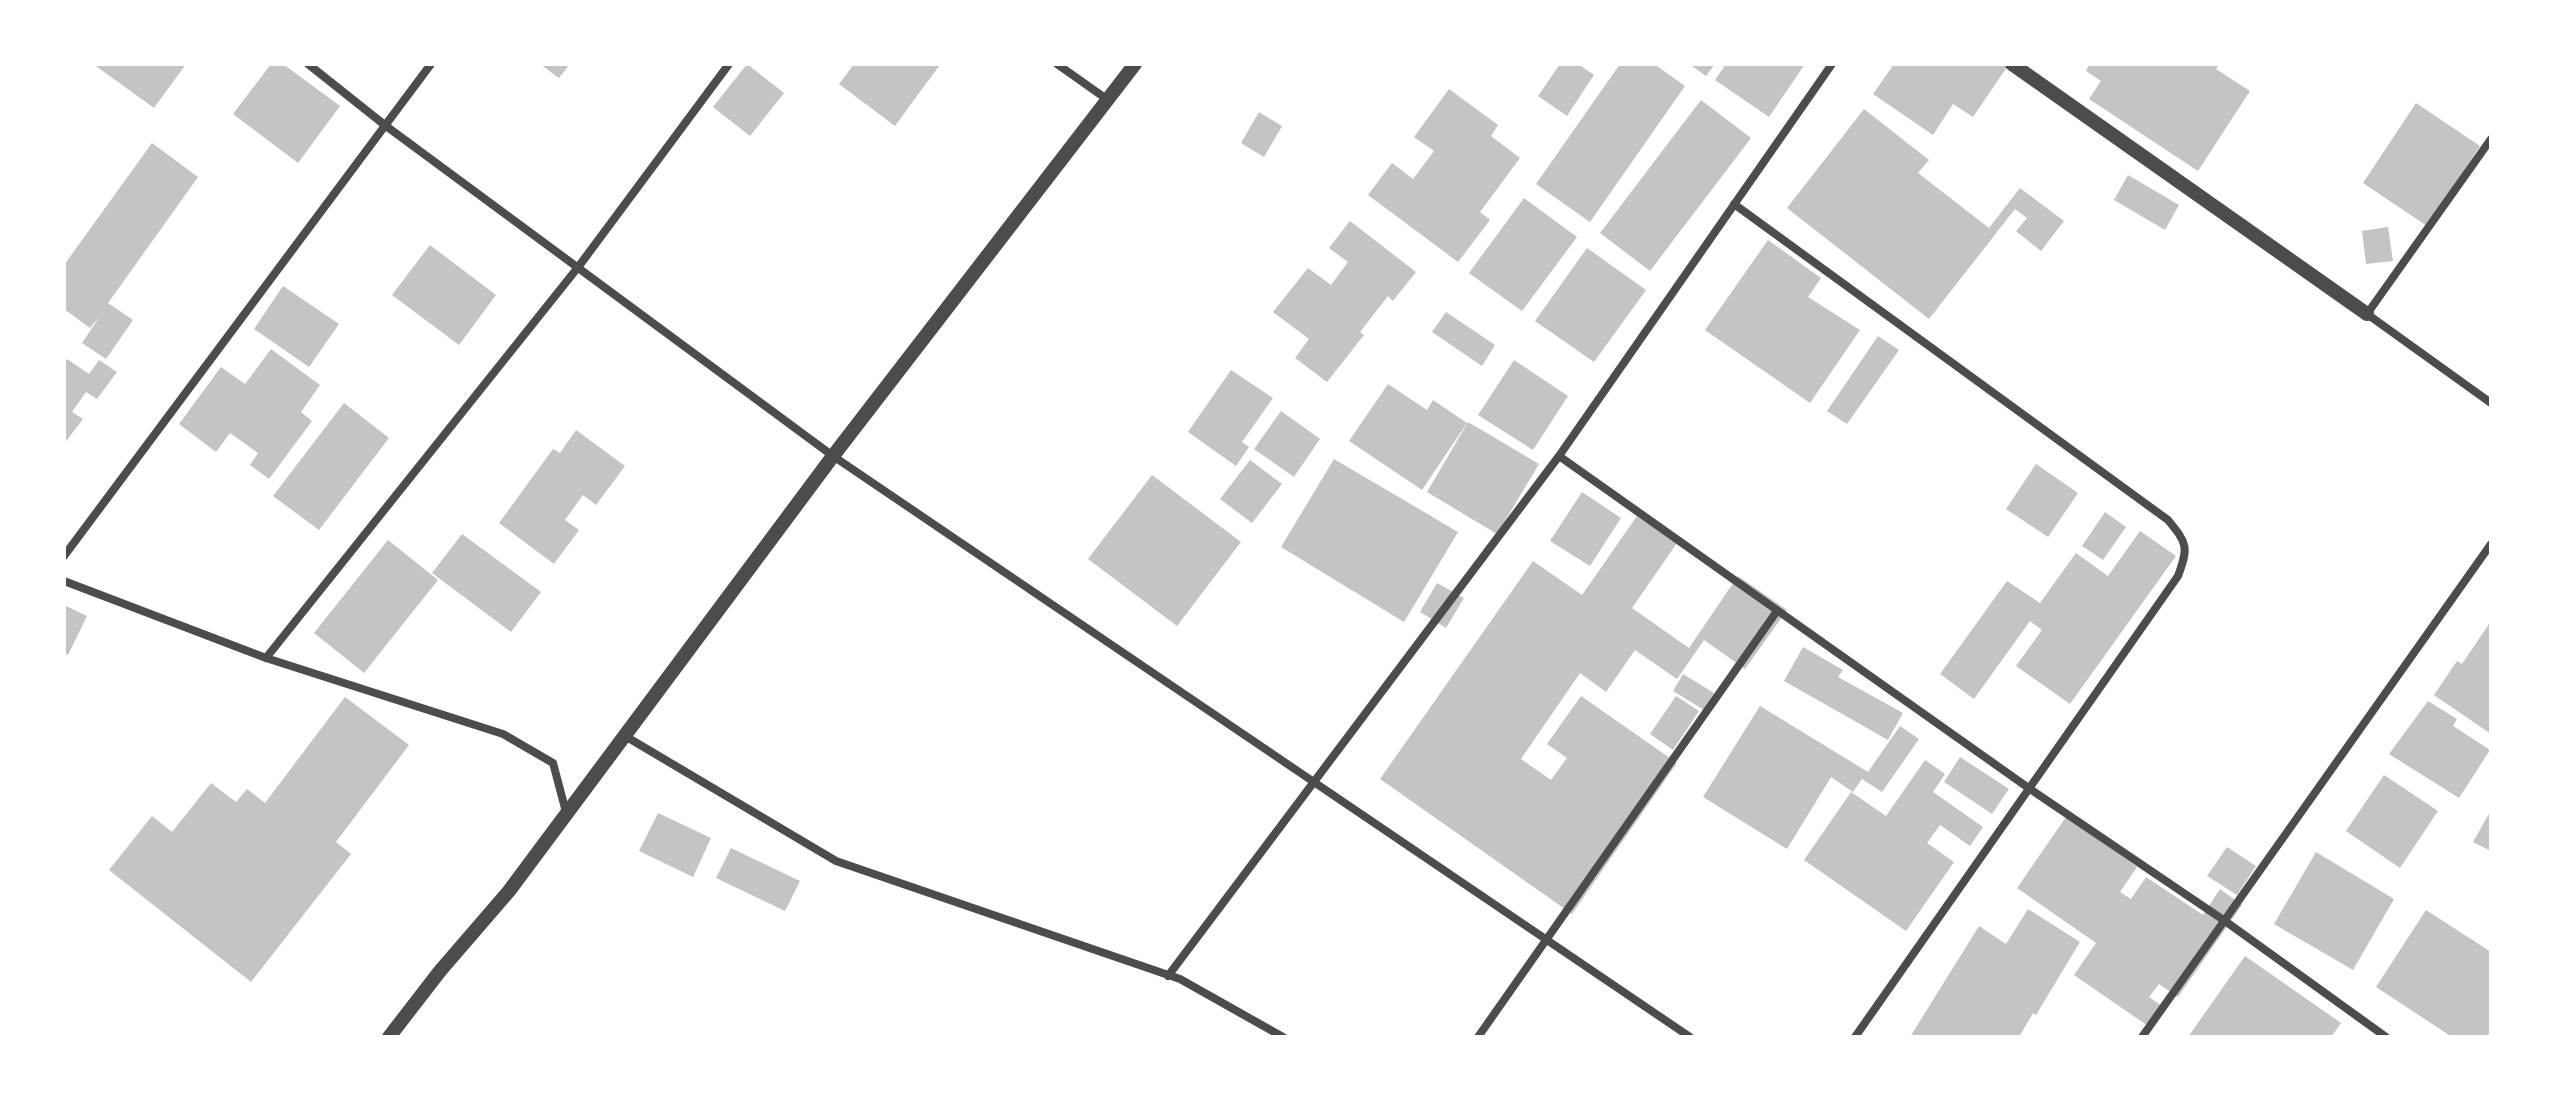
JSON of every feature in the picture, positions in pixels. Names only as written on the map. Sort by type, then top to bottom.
[{"type":"street","points":[[308,64],[386,126],[833,456],[1690,1037]]},
{"type":"street","points":[[64,556],[431,64]]},
{"type":"street","points":[[266,658],[579,266],[729,64]]},
{"type":"street","points":[[1057,64],[1109,101]]},
{"type":"street","points":[[389,1037],[440,971],[509,891],[833,456],[1135,64]]},
{"type":"street","points":[[1168,976],[1559,456],[1832,64]]},
{"type":"street","points":[[2012,64],[2491,403]]},
{"type":"street","points":[[2367,314],[2491,139]]},
{"type":"street","points":[[1734,204],[2168,520],[2185,541],[2185,557],[2178,576],[1855,1037]]},
{"type":"street","points":[[1559,456],[2386,1037]]},
{"type":"street","points":[[2142,1037],[2491,544]]},
{"type":"street","points":[[64,581],[266,658],[503,734],[553,763],[566,812]]},
{"type":"street","points":[[1478,1037],[1777,611]]},
{"type":"street","points":[[625,736],[836,861],[1180,979],[1283,1037]]},
{"type":"building","points":[[93,64],[186,64],[154,108]]},
{"type":"building","points":[[271,64],[283,64],[340,106],[298,163],[233,114]]},
{"type":"building","points":[[540,64],[570,64],[559,78]]},
{"type":"building","points":[[747,64],[784,93],[750,136],[713,107]]},
{"type":"building","points":[[854,64],[939,66],[895,126],[839,84]]},
{"type":"building","points":[[1560,64],[1578,64],[1594,75],[1567,116],[1538,96]]},
{"type":"building","points":[[1620,64],[1654,64],[1685,86],[1590,222],[1536,184]]},
{"type":"building","points":[[1689,64],[1715,64],[1706,76]]},
{"type":"building","points":[[1726,64],[1805,64],[1769,117],[1715,80]]},
{"type":"building","points":[[1894,64],[2009,64],[1973,117],[1953,104],[1933,135],[1873,94]]},
{"type":"building","points":[[2090,64],[2220,64],[2216,69],[2250,91],[2198,171],[2089,99],[2101,81],[2086,71]]},
{"type":"building","points":[[1449,89],[1498,125],[1491,136],[1520,158],[1480,212],[1490,220],[1458,262],[1368,195],[1392,163],[1413,179],[1434,151],[1414,137]]},
{"type":"building","points":[[1701,100],[1751,138],[1650,271],[1600,233]]},
{"type":"building","points":[[2416,103],[2480,146],[2427,226],[2363,183]]},
{"type":"building","points":[[1864,109],[1929,160],[1918,173],[1989,228],[2020,188],[2064,221],[2041,251],[2016,231],[2027,218],[2015,209],[1929,319],[1787,208]]},
{"type":"building","points":[[1259,112],[1282,126],[1264,157],[1241,143]]},
{"type":"building","points":[[152,143],[198,177],[108,303],[133,320],[106,359],[82,343],[100,316],[90,328],[64,309],[64,265]]},
{"type":"building","points":[[2128,175],[2179,205],[2165,230],[2114,200]]},
{"type":"building","points":[[1524,198],[1577,237],[1522,311],[1469,273]]},
{"type":"building","points":[[1350,221],[1416,272],[1393,301],[1388,296],[1360,332],[1364,335],[1327,382],[1295,358],[1309,339],[1273,312],[1308,268],[1331,285],[1348,262],[1329,248]]},
{"type":"building","points":[[2388,227],[2393,261],[2366,264],[2362,231]]},
{"type":"building","points":[[1768,240],[1821,278],[1808,297],[1860,330],[1810,403],[1705,330]]},
{"type":"building","points":[[430,245],[496,295],[459,345],[392,295]]},
{"type":"building","points":[[1587,248],[1646,290],[1594,362],[1535,321]]},
{"type":"building","points":[[283,286],[339,324],[309,367],[254,329]]},
{"type":"building","points":[[1446,312],[1495,345],[1482,366],[1432,332]]},
{"type":"building","points":[[1878,336],[1899,350],[1847,424],[1827,411]]},
{"type":"building","points":[[271,349],[320,385],[301,412],[312,421],[269,479],[250,465],[258,453],[230,433],[216,452],[179,424],[221,367],[245,384]]},
{"type":"building","points":[[67,359],[89,374],[99,360],[117,372],[97,399],[86,392],[72,412],[83,419],[64,444],[64,363]]},
{"type":"building","points":[[1514,360],[1568,396],[1533,450],[1478,415]]},
{"type":"building","points":[[1231,370],[1273,398],[1242,442],[1249,447],[1236,466],[1188,432]]},
{"type":"building","points":[[1388,384],[1427,410],[1433,400],[1467,423],[1422,490],[1349,441]]},
{"type":"building","points":[[344,403],[389,438],[319,530],[273,496]]},
{"type":"building","points":[[1281,411],[1320,439],[1294,477],[1254,449]]},
{"type":"building","points":[[1468,422],[1539,464],[1497,534],[1427,492]]},
{"type":"building","points":[[576,430],[625,466],[596,505],[583,495],[565,520],[579,530],[554,564],[499,523],[553,449],[560,453]]},
{"type":"building","points":[[1334,459],[1458,532],[1404,622],[1281,547]]},
{"type":"building","points":[[1250,460],[1282,484],[1252,523],[1220,499]]},
{"type":"building","points":[[2036,464],[2078,493],[2048,537],[2006,509]]},
{"type":"building","points":[[1152,475],[1241,542],[1177,626],[1088,559]]},
{"type":"building","points":[[1582,492],[1621,518],[1590,566],[1550,541]]},
{"type":"building","points":[[2105,512],[2126,527],[2103,560],[2082,546]]},
{"type":"building","points":[[1637,516],[1677,543],[1632,608],[1689,648],[1738,576],[1787,610],[1745,669],[1704,640],[1677,679],[1635,650],[1606,692],[1580,673],[1521,759],[1551,780],[1567,758],[1547,744],[1581,696],[1677,763],[1572,914],[1380,779],[1533,561],[1582,595]]},
{"type":"building","points":[[2140,531],[2176,556],[2070,704],[2016,666],[2042,630],[2030,621],[1974,699],[1940,674],[2007,581],[2040,603],[2076,553],[2108,576]]},
{"type":"building","points":[[462,534],[541,592],[511,632],[432,573]]},
{"type":"building","points":[[388,540],[438,580],[364,673],[314,633]]},
{"type":"building","points":[[1437,583],[1464,598],[1446,628],[1420,612]]},
{"type":"building","points":[[64,605],[87,616],[68,655],[64,653]]},
{"type":"building","points":[[2491,621],[2491,734],[2434,695],[2457,661],[2462,664]]},
{"type":"building","points":[[1803,647],[1843,670],[1838,677],[1903,713],[1888,740],[1784,681]]},
{"type":"building","points":[[1683,674],[1714,693],[1704,710],[1673,691]]},
{"type":"building","points":[[1676,696],[1699,711],[1673,750],[1650,734]]},
{"type":"building","points":[[345,697],[409,745],[336,842],[351,854],[251,982],[109,870],[152,816],[172,832],[211,783],[236,802],[247,789],[265,803]]},
{"type":"building","points":[[2428,701],[2457,719],[2453,726],[2490,750],[2459,798],[2389,754]]},
{"type":"building","points":[[1760,706],[1868,772],[1900,726],[1919,739],[1882,792],[1862,779],[1853,792],[1831,777],[1787,849],[1703,797]]},
{"type":"building","points":[[1960,757],[2009,789],[1992,814],[1944,782]]},
{"type":"building","points":[[1925,760],[1945,774],[1933,792],[1983,827],[1970,846],[1940,825],[1927,843],[1954,862],[1906,931],[1804,860],[1851,792],[1886,816]]},
{"type":"building","points":[[2384,775],[2438,811],[2400,868],[2346,831]]},
{"type":"building","points":[[2491,810],[2491,851],[2473,842]]},
{"type":"building","points":[[658,813],[711,838],[693,877],[639,851]]},
{"type":"building","points":[[2066,817],[2137,867],[2120,892],[2131,899],[2146,877],[2203,915],[2220,889],[2242,905],[2178,997],[2159,984],[2149,997],[2165,1008],[2151,1028],[2074,975],[2096,943],[2017,888]]},
{"type":"building","points":[[2227,847],[2256,866],[2237,895],[2207,876]]},
{"type":"building","points":[[731,848],[800,881],[785,911],[716,878]]},
{"type":"building","points":[[2316,852],[2394,899],[2353,970],[2274,924]]},
{"type":"building","points":[[2028,909],[2080,942],[2036,1015],[2033,1013],[2019,1037],[1910,1037],[1979,926],[2006,944]]},
{"type":"building","points":[[2426,910],[2491,952],[2491,1030],[2487,1037],[2452,1037],[2376,987]]},
{"type":"building","points":[[2245,956],[2341,1023],[2331,1037],[2188,1037]]}]
